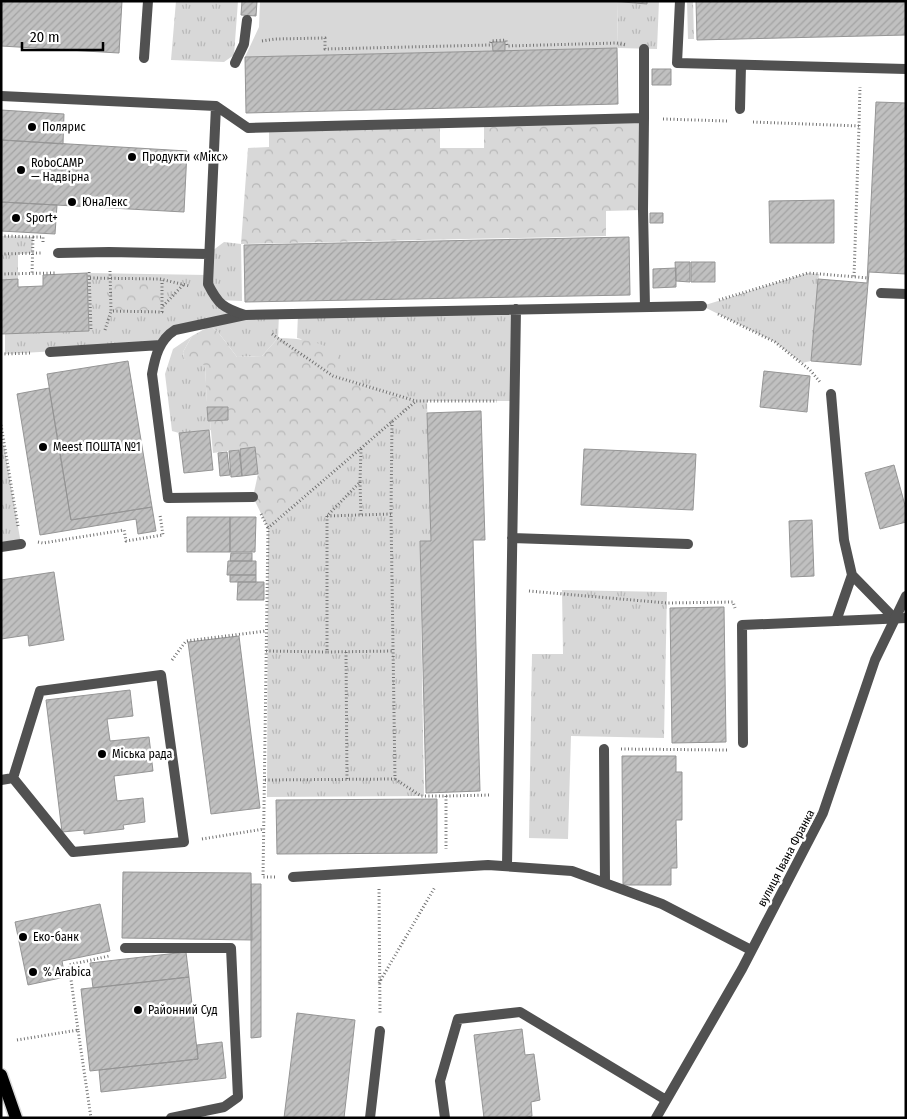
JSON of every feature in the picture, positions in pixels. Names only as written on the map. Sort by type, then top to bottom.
[{"type":"main road","points":[[1,1075],[16,1118]]},
{"type":"street","points":[[144,58],[148,1]]},
{"type":"street","points":[[680,1],[677,63],[906,69]]},
{"type":"street","points":[[235,63],[244,44],[247,20]]},
{"type":"street","points":[[644,49],[643,210],[645,307]]},
{"type":"street","points":[[740,109],[741,65]]},
{"type":"street","points":[[1,96],[216,106],[248,128],[644,118]]},
{"type":"street","points":[[216,106],[208,284],[216,300],[228,310],[245,315]]},
{"type":"street","points":[[58,253],[208,254]]},
{"type":"street","points":[[881,293],[906,294]]},
{"type":"street","points":[[253,497],[168,498],[152,374],[155,356],[166,336],[175,330],[245,315],[702,306]]},
{"type":"street","points":[[507,866],[516,309]]},
{"type":"street","points":[[50,352],[161,345]]},
{"type":"street","points":[[831,394],[844,540],[852,575],[895,619]]},
{"type":"street","points":[[512,538],[688,544]]},
{"type":"street","points":[[1,547],[21,544]]},
{"type":"street","points":[[836,621],[852,575]]},
{"type":"street","name":"вулиця Івана Франка","points":[[656,1118],[751,950],[823,813],[875,660],[906,596]]},
{"type":"street","points":[[743,743],[742,625],[906,618]]},
{"type":"street","points":[[161,675],[184,842],[73,852],[13,778],[40,691],[161,675]]},
{"type":"street","points":[[604,749],[605,883]]},
{"type":"street","points":[[1,780],[13,778]]},
{"type":"street","points":[[293,877],[488,865],[572,871],[662,904],[751,950]]},
{"type":"street","points":[[125,948],[231,948],[238,1097],[224,1107],[172,1118]]},
{"type":"street","points":[[445,1118],[440,1081],[458,1019],[520,1012],[666,1100]]},
{"type":"street","points":[[370,1118],[380,1031]]},
{"type":"path","points":[[244,44],[275,38],[325,38],[325,49],[490,45],[490,41],[506,40],[507,46],[617,44],[644,49]]},
{"type":"path","points":[[854,277],[861,68]]},
{"type":"path","points":[[644,118],[732,121]]},
{"type":"path","points":[[752,122],[859,126]]},
{"type":"path","points":[[1,236],[33,237],[32,274]]},
{"type":"path","points":[[1,254],[32,253]]},
{"type":"path","points":[[82,272],[89,272],[90,278],[92,349]]},
{"type":"path","points":[[1,274],[59,273]]},
{"type":"path","points":[[702,306],[808,273],[872,279]]},
{"type":"path","points":[[90,278],[162,280],[184,284],[194,289]]},
{"type":"path","points":[[110,278],[111,311],[162,312],[162,280]]},
{"type":"path","points":[[162,306],[184,284]]},
{"type":"path","points":[[702,306],[775,342],[810,370],[831,394]]},
{"type":"path","points":[[245,315],[333,376],[416,401],[514,401]]},
{"type":"path","points":[[1,354],[50,352]]},
{"type":"path","points":[[293,877],[263,877],[268,528],[416,401]]},
{"type":"path","points":[[392,421],[396,779]]},
{"type":"path","points":[[1,426],[21,544],[34,541],[43,543],[124,530],[126,541],[163,535],[160,514],[168,498]]},
{"type":"path","points":[[361,448],[361,515]]},
{"type":"path","points":[[327,652],[327,516],[360,482]]},
{"type":"path","points":[[327,516],[392,514]]},
{"type":"path","points":[[512,589],[667,603],[733,602],[742,625]]},
{"type":"path","points":[[161,675],[186,641],[266,631]]},
{"type":"path","points":[[266,651],[394,651]]},
{"type":"path","points":[[346,652],[347,780]]},
{"type":"path","points":[[604,749],[735,750],[743,743]]},
{"type":"path","points":[[265,780],[396,779],[421,796],[508,794]]},
{"type":"path","points":[[379,983],[446,867],[446,796]]},
{"type":"path","points":[[184,842],[264,828]]},
{"type":"path","points":[[379,872],[380,1031]]},
{"type":"path","points":[[91,1118],[69,964],[111,956],[125,948]]},
{"type":"path","points":[[16,1040],[78,1030]]},
{"type":"green space","points":[[176,1],[238,1],[234,55],[224,62],[171,60]]},
{"type":"green space","points":[[260,1],[618,2],[617,48],[245,57],[259,27]]},
{"type":"green space","points":[[647,1],[659,1],[657,49],[617,48],[618,2],[647,4]]},
{"type":"green space","points":[[687,1],[693,1],[694,39],[688,39]]},
{"type":"green space","points":[[644,118],[643,210],[606,211],[606,236],[241,244],[248,148],[269,147],[269,127],[440,122],[440,148],[484,148],[484,122]]},
{"type":"green space","points":[[1,236],[33,237],[32,253],[18,254],[18,279],[1,280]]},
{"type":"green space","points":[[224,242],[241,244],[242,301],[217,300],[228,310],[279,314],[278,338],[262,356],[237,357],[218,332],[210,326],[175,330],[161,345],[5,354],[5,334],[89,331],[87,273],[207,275],[208,254]]},
{"type":"green space","points":[[808,273],[819,274],[811,361],[802,363],[775,342],[702,306]]},
{"type":"green space","points":[[112,279],[160,279],[161,311],[113,310]]},
{"type":"green space","points":[[516,309],[514,401],[427,401],[431,541],[420,542],[424,796],[267,797],[268,528],[416,401],[333,376],[301,339],[297,338],[298,314]]},
{"type":"green space","points":[[210,326],[218,332],[237,357],[262,356],[278,338],[318,343],[339,354],[333,376],[416,401],[268,528],[253,497],[258,474],[255,447],[213,453],[210,421],[228,420],[227,407],[207,407],[205,365],[191,364],[184,359],[183,352],[192,336]]},
{"type":"green space","points":[[192,336],[183,352],[184,359],[205,365],[208,421],[210,421],[211,430],[179,433],[172,431],[165,374],[173,349]]},
{"type":"green space","points":[[1,445],[4,445],[21,544],[1,547]]},
{"type":"green space","points":[[562,590],[667,592],[664,738],[571,736],[568,839],[529,838],[532,654],[563,654]]},
{"type":"building","points":[[1,1],[122,1],[119,53],[1,46]]},
{"type":"building","points":[[242,1],[257,1],[256,16],[241,15]]},
{"type":"building","points":[[611,1],[647,1],[647,4]]},
{"type":"building","points":[[696,1],[906,1],[906,35],[697,40]]},
{"type":"building","points":[[492,42],[505,42],[505,51],[493,51]]},
{"type":"building","points":[[617,48],[618,104],[246,113],[245,57]]},
{"type":"building","points":[[652,69],[671,69],[671,85],[652,85]]},
{"type":"building","points":[[876,102],[906,103],[906,274],[869,272],[861,365],[811,361],[818,279],[867,283]]},
{"type":"building","name":"Полярис","points":[[1,110],[64,114],[63,144],[2,140],[1,146]]},
{"type":"building","points":[[2,140],[187,151],[184,212],[1,202]]},
{"type":"building","points":[[834,200],[834,243],[770,243],[769,201]]},
{"type":"building","points":[[1,202],[57,205],[55,234],[1,231]]},
{"type":"building","points":[[650,213],[663,213],[663,223],[650,223]]},
{"type":"building","points":[[629,237],[630,295],[245,302],[244,245]]},
{"type":"building","points":[[675,262],[690,262],[690,282],[676,281]]},
{"type":"building","points":[[691,262],[715,262],[715,282],[691,282]]},
{"type":"building","points":[[676,268],[676,287],[653,288],[653,269]]},
{"type":"building","points":[[87,273],[89,331],[1,334],[1,280],[18,279],[18,287],[43,286],[43,275]]},
{"type":"building","points":[[128,361],[152,507],[71,520],[47,374]]},
{"type":"building","points":[[764,371],[810,376],[807,412],[760,407]]},
{"type":"building","points":[[49,388],[71,520],[152,507],[156,531],[138,534],[136,519],[40,535],[17,394]]},
{"type":"building","points":[[207,407],[228,407],[228,420],[208,421]]},
{"type":"building","points":[[481,411],[485,540],[473,540],[480,791],[426,793],[420,541],[431,541],[427,413]]},
{"type":"building","points":[[209,430],[213,470],[184,473],[179,433]]},
{"type":"building","points":[[255,447],[258,474],[242,476],[240,449]]},
{"type":"building","points":[[584,449],[696,454],[693,510],[581,505]]},
{"type":"building","points":[[239,450],[242,476],[231,477],[229,451]]},
{"type":"building","points":[[227,452],[230,475],[220,476],[218,453]]},
{"type":"building","points":[[894,465],[906,509],[906,522],[880,529],[865,473]]},
{"type":"building","points":[[187,517],[230,517],[230,552],[187,552]]},
{"type":"building","points":[[230,517],[256,517],[255,552],[230,552]]},
{"type":"building","points":[[812,520],[814,576],[791,577],[789,521]]},
{"type":"building","points":[[231,553],[252,553],[252,561],[230,561]]},
{"type":"building","points":[[228,561],[256,561],[256,575],[227,575]]},
{"type":"building","points":[[54,572],[64,640],[29,646],[28,635],[1,639],[1,580]]},
{"type":"building","points":[[230,575],[256,575],[256,582],[230,582]]},
{"type":"building","points":[[238,582],[264,582],[264,600],[237,600]]},
{"type":"building","points":[[724,607],[726,742],[672,743],[670,608]]},
{"type":"building","points":[[239,636],[260,808],[211,814],[188,642]]},
{"type":"building","name":"Міська рада","points":[[130,690],[133,716],[107,719],[110,741],[149,737],[153,771],[114,776],[117,801],[143,798],[145,822],[123,825],[124,829],[84,834],[84,830],[62,832],[46,700]]},
{"type":"building","points":[[622,756],[676,756],[676,772],[682,772],[682,820],[676,820],[677,868],[671,868],[671,885],[623,885]]},
{"type":"building","points":[[437,799],[437,853],[277,854],[276,800]]},
{"type":"building","points":[[123,872],[251,873],[252,940],[122,938]]},
{"type":"building","points":[[251,884],[261,884],[261,1037],[251,1038]]},
{"type":"building","points":[[100,904],[110,951],[62,961],[65,977],[28,985],[15,922]]},
{"type":"building","points":[[186,952],[189,977],[93,988],[90,963]]},
{"type":"building","name":"Районний Суд","points":[[189,977],[198,1059],[90,1071],[81,989]]},
{"type":"building","points":[[297,1013],[355,1020],[344,1118],[284,1118]]},
{"type":"building","points":[[522,1029],[525,1055],[534,1054],[540,1100],[531,1102],[532,1116],[524,1118],[484,1118],[474,1035]]},
{"type":"building","points":[[222,1042],[226,1078],[101,1092],[99,1070],[198,1059],[197,1045]]},
{"type":"place","name":"Полярис","points":[[32,127]]},
{"type":"place","name":"Продукти «Мікс»","points":[[132,157]]},
{"type":"place","name":"RoboCAMP — Надвірна","points":[[21,170]]},
{"type":"place","name":"ЮнаЛекс","points":[[72,202]]},
{"type":"place","name":"Sport+","points":[[16,218]]},
{"type":"place","name":"Meest ПОШТА №1","points":[[43,447]]},
{"type":"place","name":"Міська рада","points":[[102,754]]},
{"type":"place","name":"Еко-банк","points":[[23,937]]},
{"type":"place","name":"% Arabica","points":[[33,972]]},
{"type":"place","name":"Районний Суд","points":[[138,1010]]}]
